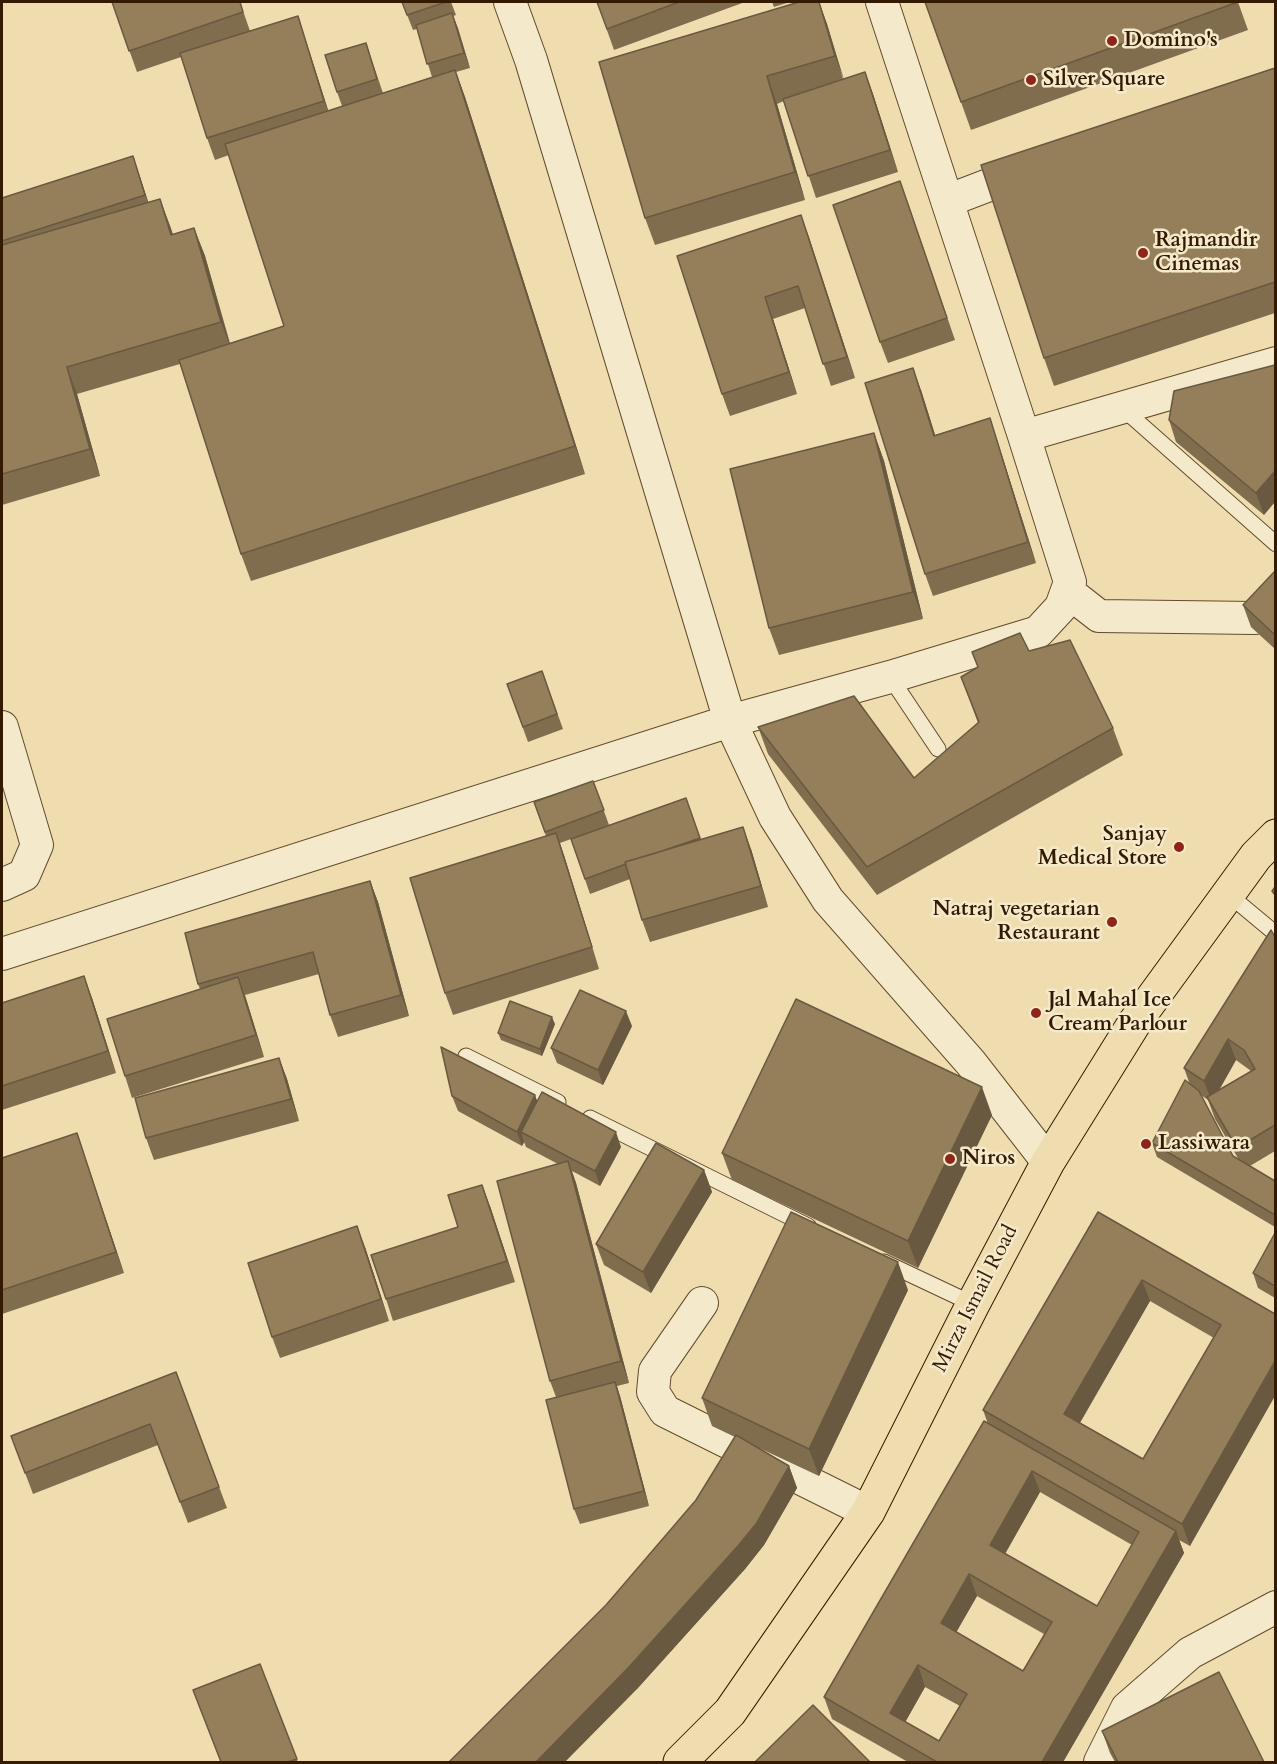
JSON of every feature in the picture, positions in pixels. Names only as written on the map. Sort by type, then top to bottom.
[{"type":"highway","name":"Mirza Ismail Road","points":[[680,1762],[730,1712],[868,1512],[1048,1162],[1135,1022],[1256,856],[1275,836]]},
{"type":"street","points":[[510,2],[531,60],[730,721],[775,817],[828,900],[971,1064],[1048,1162]]},
{"type":"street","points":[[2,954],[730,721],[890,677],[1038,632],[1061,607],[1070,582],[882,2]]},
{"type":"street","points":[[947,201],[1056,159]]},
{"type":"street","points":[[1024,436],[1275,363]]},
{"type":"street","points":[[1067,591],[1099,616],[1255,618]]},
{"type":"street","points":[[2,727],[37,845],[24,875],[2,885]]},
{"type":"street","points":[[702,1303],[655,1371],[653,1392],[665,1411],[868,1512]]},
{"type":"street","points":[[1100,1762],[1126,1708],[1190,1653],[1275,1607]]},
{"type":"lane","points":[[1121,407],[1275,544]]},
{"type":"lane","points":[[890,677],[938,749]]},
{"type":"lane","points":[[1228,894],[1275,934]]},
{"type":"lane","points":[[466,1056],[822,1233]]},
{"type":"lane","points":[[876,1258],[973,1304]]},
{"type":"building","points":[[112,2],[240,2],[243,12],[129,51]]},
{"type":"building","points":[[402,2],[446,2],[407,15]]},
{"type":"building","points":[[597,2],[679,2],[607,29]]},
{"type":"building","points":[[799,2],[819,2],[835,56],[767,76],[795,172],[645,218],[599,62]]},
{"type":"building","name":"Silver Square","points":[[925,2],[1238,2],[961,102]]},
{"type":"building","points":[[452,13],[464,53],[427,64],[416,25]]},
{"type":"building","points":[[298,16],[324,101],[207,138],[180,53]]},
{"type":"building","points":[[366,43],[377,79],[337,92],[325,55]]},
{"type":"building","name":"Rajmandir Cinemas","points":[[1275,68],[1275,282],[1044,358],[981,165]]},
{"type":"building","points":[[455,70],[575,446],[241,554],[179,360],[284,326],[225,144]]},
{"type":"building","points":[[865,72],[890,150],[808,176],[783,99]]},
{"type":"building","points":[[133,156],[145,195],[2,241],[2,198]]},
{"type":"building","points":[[900,181],[947,318],[880,342],[833,205]]},
{"type":"building","points":[[160,199],[171,235],[194,228],[221,322],[67,367],[90,449],[2,474],[2,245]]},
{"type":"building","points":[[801,215],[847,357],[823,364],[798,286],[765,297],[789,372],[722,394],[677,256]]},
{"type":"building","points":[[1275,365],[1275,471],[1256,493],[1169,420],[1174,391]]},
{"type":"building","points":[[913,368],[934,436],[990,418],[1028,542],[925,574],[865,383]]},
{"type":"building","points":[[874,433],[913,592],[769,628],[730,469]]},
{"type":"building","points":[[1275,571],[1275,635],[1243,605]]},
{"type":"building","points":[[1020,633],[1029,651],[1070,640],[1113,728],[867,867],[758,727],[854,696],[914,778],[979,722],[961,677],[978,667],[972,652]]},
{"type":"building","points":[[542,671],[557,714],[523,727],[507,684]]},
{"type":"building","points":[[593,781],[604,810],[545,832],[534,802]]},
{"type":"building","points":[[686,798],[700,838],[625,862],[626,864],[585,879],[571,839]]},
{"type":"building","points":[[743,827],[761,886],[642,920],[625,862]]},
{"type":"building","points":[[556,833],[592,947],[445,993],[410,878]]},
{"type":"building","points":[[370,881],[401,995],[330,1015],[313,952],[198,984],[185,933]]},
{"type":"building","points":[[1271,930],[1275,937],[1275,1125],[1237,1148],[1207,1097],[1255,1069],[1244,1050],[1228,1039],[1204,1081],[1184,1068]]},
{"type":"building","points":[[84,976],[108,1051],[2,1086],[2,1003]]},
{"type":"building","points":[[238,977],[256,1035],[125,1076],[107,1019]]},
{"type":"building","points":[[580,990],[626,1011],[598,1070],[551,1048]]},
{"type":"building","points":[[796,999],[982,1087],[908,1241],[722,1153]]},
{"type":"building","points":[[510,1001],[552,1017],[540,1049],[498,1033]]},
{"type":"building","points":[[441,1047],[535,1095],[517,1132],[452,1096]]},
{"type":"building","points":[[279,1058],[291,1099],[146,1138],[135,1098]]},
{"type":"building","points":[[1185,1080],[1199,1091],[1233,1156],[1275,1181],[1275,1215],[1152,1143]]},
{"type":"building","points":[[542,1092],[616,1132],[595,1171],[521,1132]]},
{"type":"building","points":[[77,1133],[116,1252],[2,1290],[2,1158]]},
{"type":"building","points":[[656,1143],[704,1170],[643,1272],[596,1244]]},
{"type":"building","points":[[568,1161],[621,1361],[550,1381],[497,1181]]},
{"type":"building","points":[[482,1185],[507,1261],[386,1299],[371,1255],[458,1227],[448,1195]]},
{"type":"building","points":[[791,1212],[898,1262],[809,1449],[702,1398]]},
{"type":"building","points":[[1098,1212],[1275,1314],[1275,1361],[1182,1524],[983,1410]],"holes":[[[1142,1280],[1221,1325],[1143,1459],[1064,1414]]]},
{"type":"building","points":[[357,1226],[381,1299],[272,1337],[248,1263]]},
{"type":"building","points":[[1275,1233],[1275,1286],[1253,1273]]},
{"type":"building","points":[[176,1372],[219,1487],[180,1502],[150,1424],[25,1473],[11,1436]]},
{"type":"building","points":[[615,1382],[644,1491],[574,1509],[546,1400]]},
{"type":"building","points":[[984,1421],[1176,1531],[1042,1762],[937,1762],[824,1697]],"holes":[[[1032,1471],[1139,1532],[1097,1606],[990,1545]],[[969,1574],[1052,1622],[1023,1671],[941,1623]],[[918,1665],[967,1694],[939,1741],[890,1713]]]},
{"type":"building","points":[[736,1435],[789,1466],[756,1524],[737,1547],[629,1667],[536,1762],[449,1762],[606,1605],[696,1500]]},
{"type":"building","points":[[260,1664],[297,1759],[287,1762],[221,1762],[193,1690]]},
{"type":"building","points":[[1219,1672],[1264,1762],[1118,1762],[1102,1731]]},
{"type":"building","points":[[813,1705],[870,1762],[755,1762]]},
{"type":"place","name":"Domino's","points":[[1112,41]]},
{"type":"place","name":"Silver Square","points":[[1031,80]]},
{"type":"place","name":"Rajmandir Cinemas","points":[[1143,253]]},
{"type":"place","name":"Sanjay Medical Store","points":[[1179,847]]},
{"type":"place","name":"Natraj vegetarian Restaurant","points":[[1112,922]]},
{"type":"place","name":"Jal Mahal Ice Cream Parlour","points":[[1036,1013]]},
{"type":"place","name":"Lassiwara","points":[[1146,1144]]},
{"type":"place","name":"Niros","points":[[950,1159]]}]
